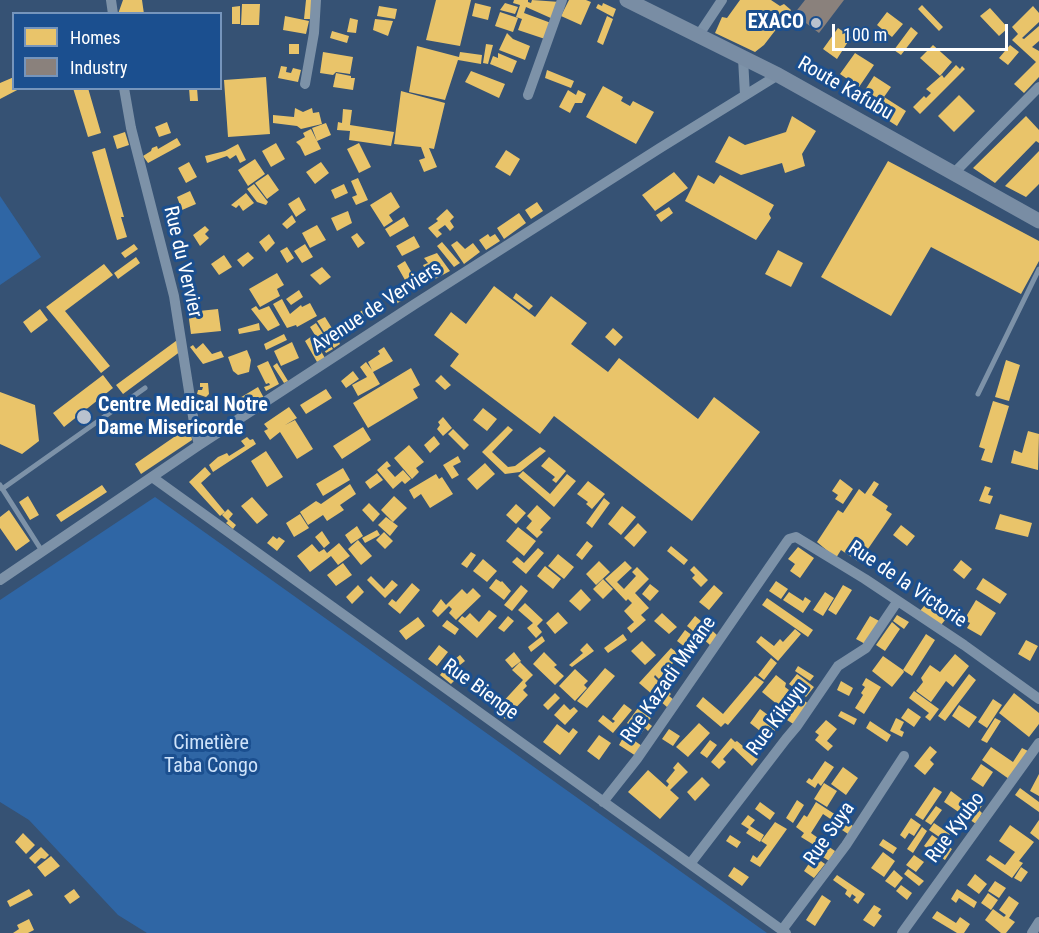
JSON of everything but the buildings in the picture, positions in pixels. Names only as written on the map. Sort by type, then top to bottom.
[{"type":"main road","name":"Route Kafubu","points":[[627,0],[778,75],[1039,221]]},
{"type":"street","points":[[305,84],[314,33],[316,0]]},
{"type":"street","points":[[528,94],[562,0]]},
{"type":"street","points":[[698,36],[722,0]]},
{"type":"street","points":[[743,58],[745,95]]},
{"type":"street","name":"Avenue de Verviers","points":[[0,580],[199,445],[455,279],[778,75]]},
{"type":"street","points":[[953,174],[1039,87]]},
{"type":"street","name":"Rue du Vervier","points":[[124,90],[131,128],[174,296],[199,445]]},
{"type":"street","name":"Rue Bienge","points":[[152,477],[784,931]]},
{"type":"street","name":"Rue de la Victorie","points":[[762,578],[789,540],[795,537],[833,558],[964,645],[1039,699]]},
{"type":"street","name":"Rue Kazadi Mwane","points":[[603,802],[637,759],[762,578]]},
{"type":"street","name":"Rue Kikuyu","points":[[690,864],[797,726],[838,666],[866,648],[897,602]]},
{"type":"street","name":"Rue Kyubo","points":[[902,933],[1039,743]]},
{"type":"street","name":"Rue Suya","points":[[784,931],[846,845],[904,756]]},
{"type":"street","points":[[1032,933],[1039,922]]},
{"type":"lane","points":[[978,394],[1039,269]]},
{"type":"lane","points":[[42,551],[1,487],[145,388]]},
{"type":"green space","points":[[0,196],[41,257],[0,285]]},
{"type":"green space","name":"Cimetière Taba Congo","points":[[155,497],[767,933],[147,933],[118,915],[29,820],[0,802],[0,600]]},
{"type":"place","name":"EXACO","points":[[816,23]]},
{"type":"place","name":"Centre Medical Notre Dame Misericorde","points":[[84,417]]}]
